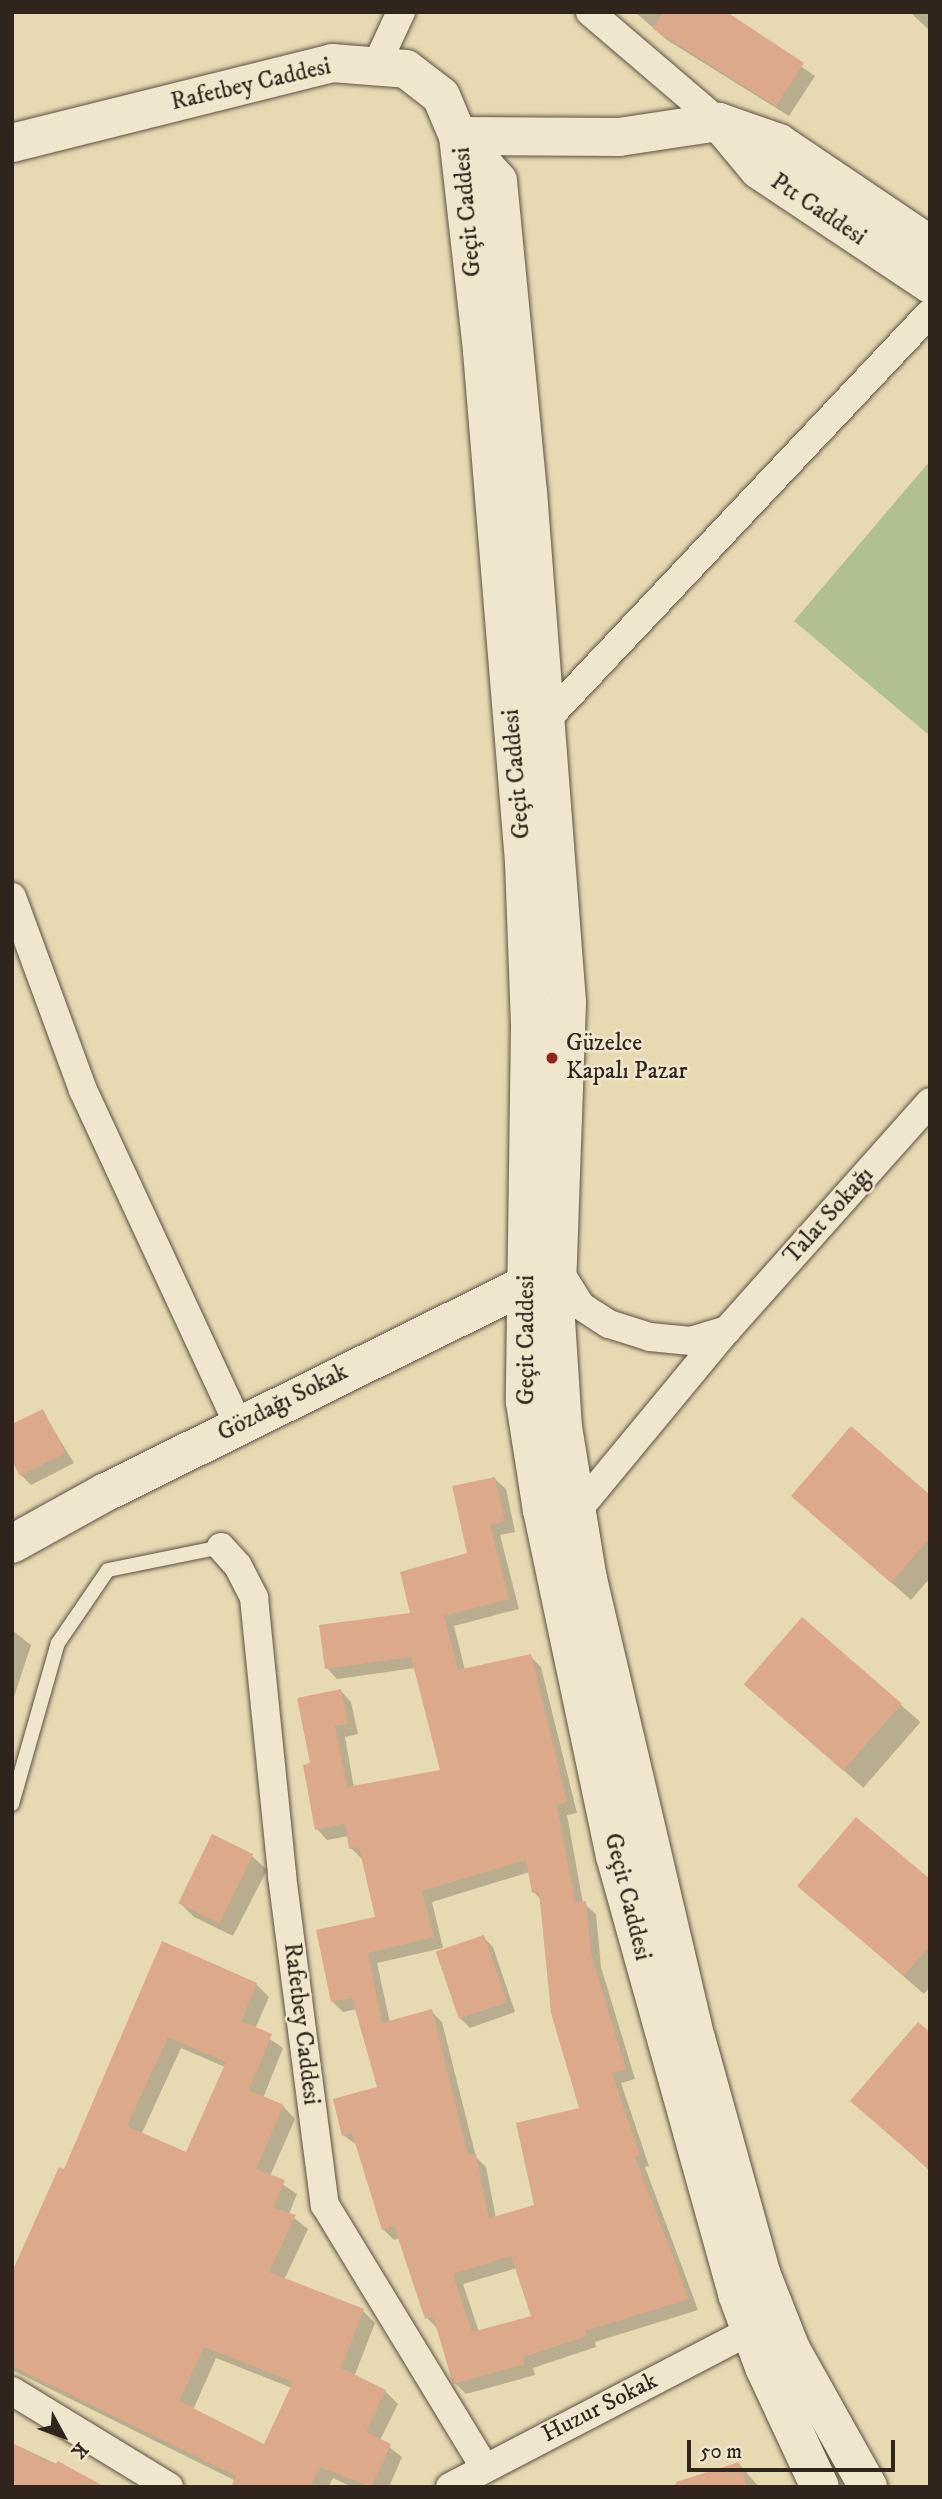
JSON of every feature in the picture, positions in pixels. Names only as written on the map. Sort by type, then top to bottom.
[{"type":"main road","name":"Rafetbey Caddesi","points":[[12,143],[332,63],[406,69],[441,96],[458,136]]},
{"type":"main road","points":[[458,136],[619,137],[719,122]]},
{"type":"main road","name":"Ptt Caddesi","points":[[719,122],[779,143],[930,245]]},
{"type":"main road","name":"Ptt Caddesi","points":[[719,122],[759,170],[930,284]]},
{"type":"main road","name":"Geçit Caddesi","points":[[458,136],[498,181],[567,1002],[543,1276],[525,1402],[542,1510],[609,1830],[684,2109],[764,2324],[786,2375],[820,2487]]},
{"type":"main road","name":"Geçit Caddesi","points":[[458,136],[482,351],[524,862],[543,1276],[556,1320],[563,1427],[594,1605],[693,2024],[761,2273],[764,2324]]},
{"type":"main road","name":"Gözdağı Sokak","points":[[12,1544],[239,1426],[543,1276]]},
{"type":"main road","name":"Geçit Caddesi","points":[[786,2375],[868,2487]]},
{"type":"street","points":[[376,66],[401,12]]},
{"type":"street","name":"Ptt Caddesi","points":[[590,12],[719,122]]},
{"type":"street","points":[[545,721],[930,313]]},
{"type":"street","points":[[12,897],[19,929],[83,1090],[239,1426]]},
{"type":"street","name":"Talat Sokağı","points":[[577,1511],[727,1330],[930,1102]]},
{"type":"street","points":[[543,1276],[609,1324],[650,1337],[691,1341],[727,1330]]},
{"type":"street","name":"Rafetbey Caddesi","points":[[221,1547],[238,1566],[254,1598],[282,1876],[325,2205],[485,2468]]},
{"type":"street","name":"Huzur Sokak","points":[[450,2487],[764,2324]]},
{"type":"street","points":[[12,2391],[169,2487]]},
{"type":"lane","points":[[12,1804],[58,1643],[108,1570],[221,1547]]},
{"type":"green space","points":[[930,461],[930,736],[794,621]]},
{"type":"building","points":[[663,12],[727,12],[804,63],[776,106],[653,29]]},
{"type":"building","points":[[43,1409],[65,1453],[20,1476],[12,1461],[12,1424]]},
{"type":"building","points":[[851,1426],[930,1495],[930,1538],[891,1583],[791,1496]]},
{"type":"building","points":[[495,1477],[505,1521],[490,1525],[509,1599],[444,1616],[458,1670],[531,1654],[567,1802],[557,1805],[575,1902],[586,1901],[591,1954],[626,2069],[612,2073],[640,2155],[635,2157],[689,2299],[585,2331],[587,2336],[523,2357],[525,2364],[453,2384],[433,2316],[425,2319],[394,2226],[382,2230],[352,2133],[342,2136],[333,2099],[377,2087],[352,1998],[331,2002],[316,1930],[375,1917],[359,1847],[349,1849],[345,1824],[315,1830],[303,1765],[310,1763],[297,1698],[341,1689],[348,1724],[335,1726],[347,1787],[440,1770],[411,1657],[325,1669],[319,1625],[410,1613],[400,1572],[467,1553],[452,1486]],"holes":[[[526,1860],[532,1893],[539,1892],[551,2013],[579,2108],[516,2123],[534,2205],[489,2218],[476,2154],[468,2155],[432,2009],[382,2023],[368,1953],[434,1937],[422,1891]],[[511,2256],[531,2316],[472,2332],[453,2274]]]},
{"type":"building","points":[[802,1617],[902,1704],[843,1771],[744,1684]]},
{"type":"building","points":[[856,1817],[930,1879],[930,1946],[904,1976],[797,1886]]},
{"type":"building","points":[[212,1834],[253,1854],[220,1923],[178,1903]]},
{"type":"building","points":[[484,1935],[507,2002],[459,2019],[436,1952]]},
{"type":"building","points":[[162,1941],[257,1983],[241,2021],[272,2034],[249,2090],[284,2105],[256,2169],[285,2180],[274,2208],[296,2215],[269,2272],[364,2309],[341,2368],[386,2390],[366,2432],[391,2444],[371,2487],[320,2467],[310,2487],[231,2487],[236,2476],[12,2366],[12,2272],[59,2167],[64,2169]],"holes":[[[168,2037],[226,2062],[186,2152],[127,2126]],[[204,2347],[293,2382],[264,2444],[179,2401]]]},
{"type":"building","points":[[918,2022],[930,2032],[930,2170],[850,2101]]},
{"type":"building","points":[[12,2443],[55,2465],[58,2461],[105,2487],[12,2487]]},
{"type":"building","points":[[739,2462],[747,2487],[677,2487],[676,2482]]},
{"type":"place","name":"Güzelce Kapalı Pazar","points":[[552,1058]]}]
